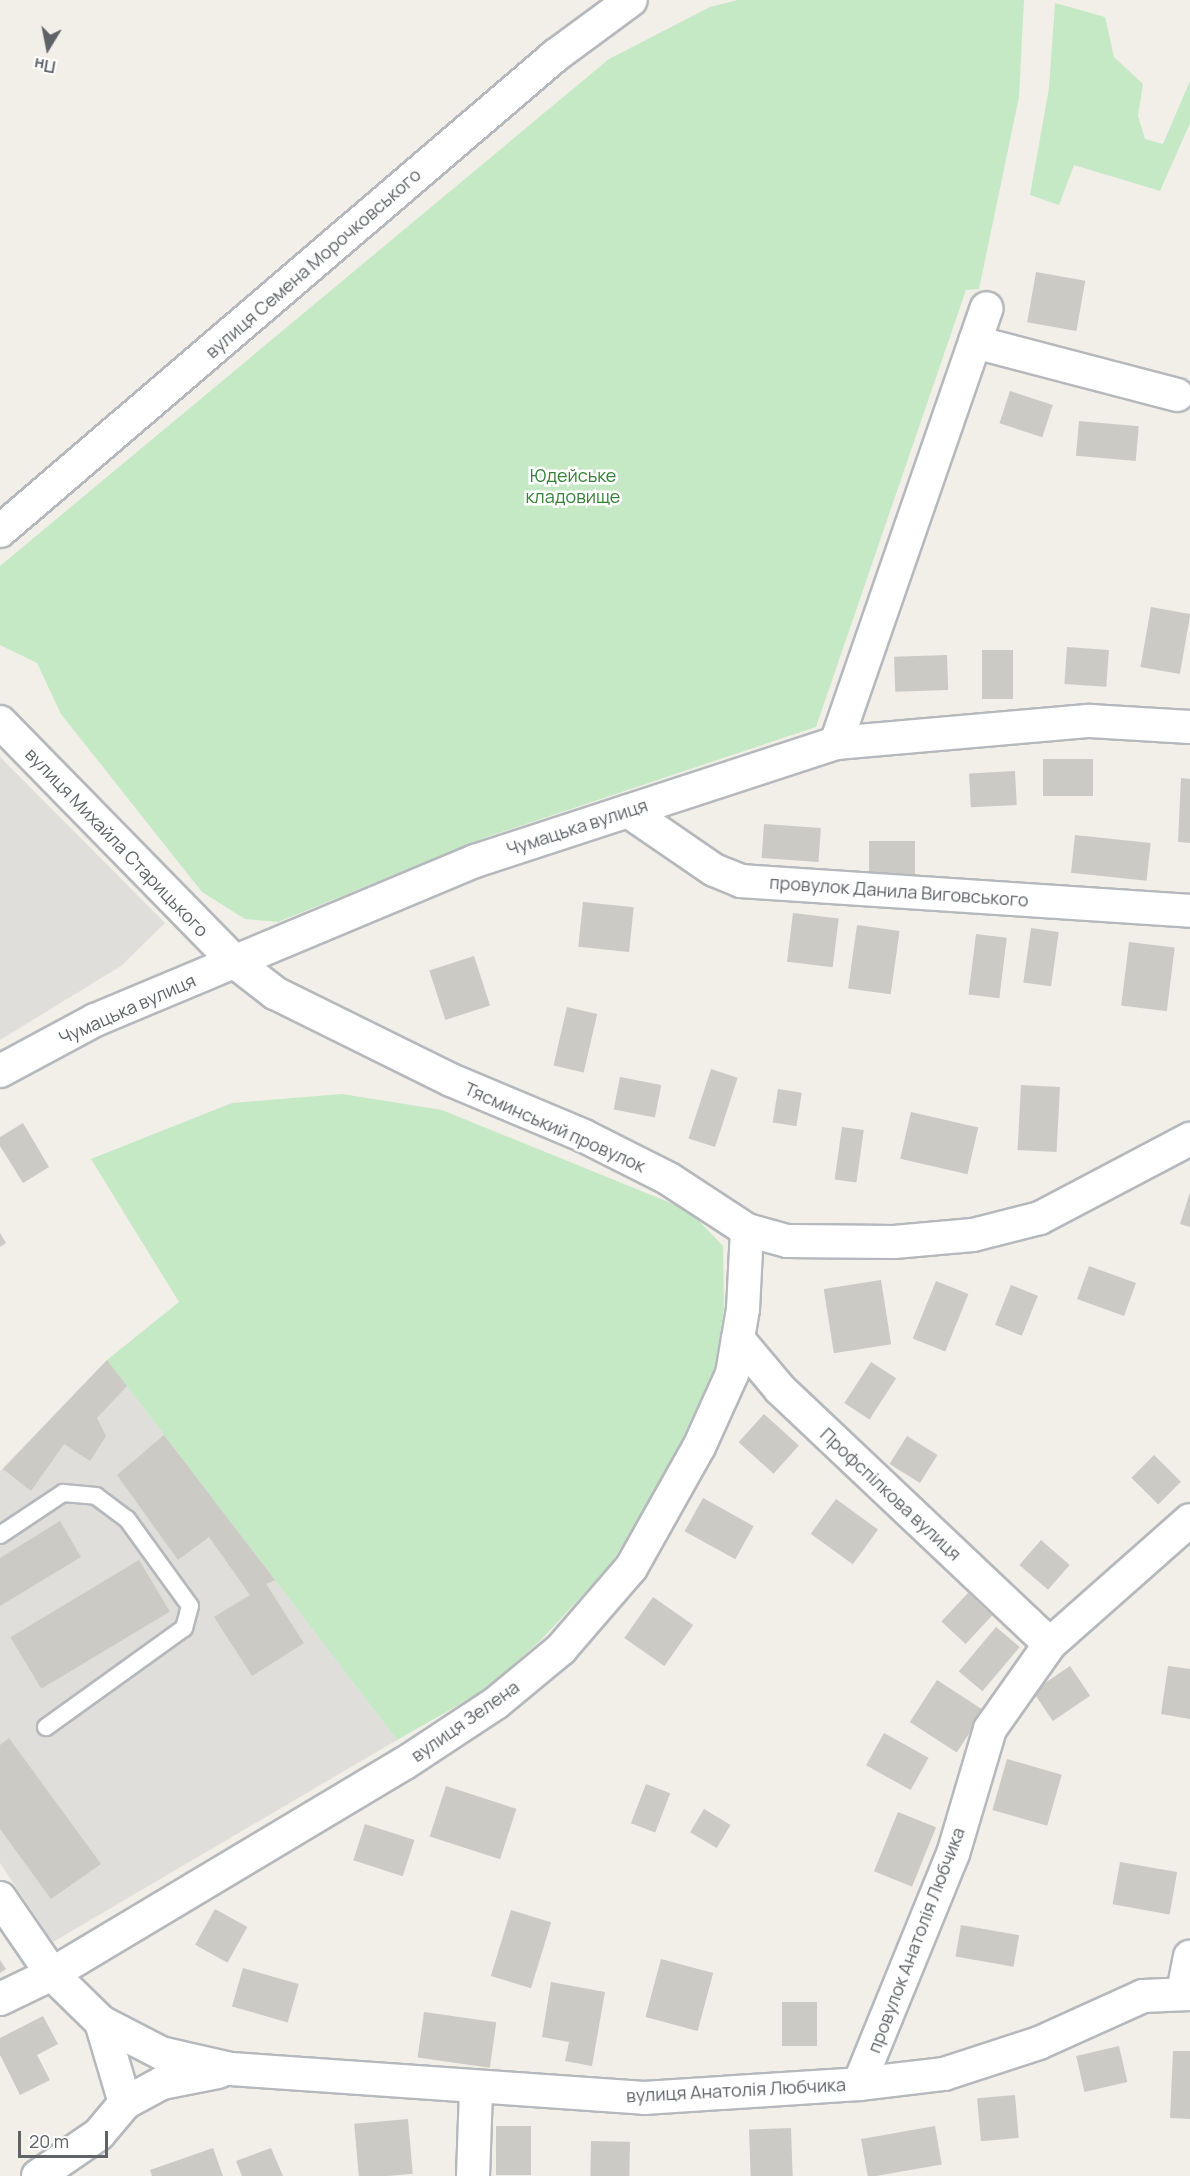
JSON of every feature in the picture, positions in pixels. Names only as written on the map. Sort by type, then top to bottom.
[{"type":"street","name":"вулиця Семена Морочковського","points":[[0,531],[555,56],[632,0]]},
{"type":"street","points":[[836,743],[987,309]]},
{"type":"street","points":[[975,342],[1177,395]]},
{"type":"street","name":"Чумацька вулиця","points":[[0,1071],[96,1020],[475,861],[836,743],[1090,720],[1190,727]]},
{"type":"street","name":"вулиця Михайла Старицького","points":[[0,722],[235,962]]},
{"type":"street","name":"провулок Данила Виговського","points":[[628,811],[714,870],[741,881],[1190,911]]},
{"type":"street","name":"Тясминський провулок","points":[[235,962],[275,993],[451,1080],[584,1136],[669,1179],[747,1230],[787,1241],[894,1242],[973,1234],[1040,1218],[1190,1139]]},
{"type":"street","name":"вулиця Зелена","points":[[52,1974],[405,1763],[496,1703],[561,1649],[631,1568],[699,1447],[732,1374],[738,1339],[747,1230]]},
{"type":"street","name":"Профспілкова вулиця","points":[[738,1339],[780,1389],[1050,1644]]},
{"type":"street","name":"провулок Анатолія Любчика","points":[[860,2084],[953,1854],[990,1729],[1050,1644],[1190,1520]]},
{"type":"street","name":"вулиця Анатолія Любчика","points":[[0,1898],[52,1974],[101,2022],[161,2053],[231,2069],[644,2098],[860,2084],[944,2073],[1039,2043],[1143,1996],[1186,1993]]},
{"type":"street","points":[[1186,1993],[1190,1957]]},
{"type":"street","points":[[0,1999],[52,1974]]},
{"type":"street","points":[[101,2022],[125,2103]]},
{"type":"street","name":"вулиця Анатолія Любчика","points":[[38,2176],[99,2134],[125,2103],[162,2083],[231,2069]]},
{"type":"street","points":[[473,2176],[476,2088]]},
{"type":"lane","points":[[0,1535],[63,1494],[96,1496],[127,1519],[190,1606],[184,1628],[46,1727]]},
{"type":"shaded area","points":[[0,757],[165,923],[121,966],[0,1040]]},
{"type":"shaded area","points":[[107,1360],[397,1740],[53,1942],[0,1863],[0,1471]]},
{"type":"green space","name":"Юдейське кладовище","points":[[738,0],[1024,0],[1019,97],[979,289],[966,290],[816,727],[487,837],[278,922],[245,919],[202,892],[61,714],[37,663],[0,645],[0,566],[609,59],[710,7]]},
{"type":"green space","points":[[1055,3],[1105,17],[1114,57],[1143,84],[1138,116],[1145,139],[1163,144],[1190,81],[1190,123],[1160,191],[1074,165],[1059,205],[1030,195],[1049,88]]},
{"type":"green space","points":[[342,1094],[442,1110],[688,1210],[723,1246],[724,1308],[715,1368],[664,1477],[610,1565],[542,1639],[483,1691],[397,1740],[107,1360],[179,1302],[91,1159],[232,1103]]},
{"type":"building","points":[[1036,272],[1085,281],[1076,331],[1027,322]]},
{"type":"building","points":[[1010,391],[1053,405],[1042,437],[999,423]]},
{"type":"building","points":[[1079,421],[1139,426],[1136,461],[1076,456]]},
{"type":"building","points":[[1151,607],[1190,614],[1180,674],[1140,667]]},
{"type":"building","points":[[1067,647],[1109,650],[1106,687],[1064,684]]},
{"type":"building","points":[[982,650],[1013,650],[1013,699],[982,699]]},
{"type":"building","points":[[947,655],[948,690],[895,692],[894,657]]},
{"type":"building","points":[[1043,759],[1093,759],[1093,796],[1043,796]]},
{"type":"building","points":[[1015,771],[1017,805],[971,807],[969,773]]},
{"type":"building","points":[[1181,778],[1190,779],[1190,843],[1178,842]]},
{"type":"building","points":[[764,824],[821,828],[818,862],[762,858]]},
{"type":"building","points":[[1075,835],[1151,843],[1147,881],[1071,873]]},
{"type":"building","points":[[869,841],[915,841],[915,875],[869,875]]},
{"type":"building","points":[[583,902],[634,907],[629,952],[578,947]]},
{"type":"building","points":[[793,913],[839,919],[833,967],[787,962]]},
{"type":"building","points":[[857,925],[900,931],[891,994],[848,988]]},
{"type":"building","points":[[1031,928],[1059,932],[1051,986],[1023,982]]},
{"type":"building","points":[[976,934],[1007,938],[999,998],[969,995]]},
{"type":"building","points":[[1129,942],[1175,948],[1167,1011],[1121,1006]]},
{"type":"building","points":[[474,956],[490,1005],[445,1020],[429,971]]},
{"type":"building","points":[[567,1007],[597,1014],[584,1072],[554,1065]]},
{"type":"building","points":[[711,1069],[738,1078],[715,1147],[688,1138]]},
{"type":"building","points":[[620,1077],[661,1085],[655,1117],[614,1109]]},
{"type":"building","points":[[1021,1085],[1060,1087],[1057,1152],[1018,1150]]},
{"type":"building","points":[[778,1089],[802,1093],[796,1126],[773,1123]]},
{"type":"building","points":[[911,1112],[978,1128],[967,1174],[900,1159]]},
{"type":"building","points":[[23,1123],[49,1167],[23,1183],[0,1146],[0,1137]]},
{"type":"building","points":[[842,1127],[864,1130],[856,1183],[835,1179]]},
{"type":"building","points":[[1190,1192],[1190,1227],[1180,1224]]},
{"type":"building","points":[[0,1233],[6,1243],[0,1247]]},
{"type":"building","points":[[1089,1266],[1136,1283],[1124,1316],[1077,1299]]},
{"type":"building","points":[[881,1280],[891,1344],[834,1353],[824,1289]]},
{"type":"building","points":[[936,1281],[968,1294],[945,1352],[913,1338]]},
{"type":"building","points":[[1011,1285],[1038,1296],[1022,1336],[995,1325]]},
{"type":"building","points":[[107,1360],[127,1386],[97,1418],[106,1436],[90,1461],[64,1444],[31,1491],[3,1469]]},
{"type":"building","points":[[871,1362],[896,1378],[869,1419],[844,1403]]},
{"type":"building","points":[[764,1414],[799,1445],[774,1474],[739,1442]]},
{"type":"building","points":[[164,1435],[275,1580],[266,1584],[304,1643],[252,1676],[214,1617],[250,1595],[209,1537],[178,1560],[117,1475]]},
{"type":"building","points":[[907,1436],[938,1455],[920,1483],[890,1464]]},
{"type":"building","points":[[1154,1455],[1181,1482],[1158,1504],[1131,1478]]},
{"type":"building","points":[[703,1498],[754,1526],[735,1559],[685,1531]]},
{"type":"building","points":[[836,1499],[878,1530],[853,1564],[811,1534]]},
{"type":"building","points":[[60,1521],[81,1557],[0,1606],[0,1558]]},
{"type":"building","points":[[1041,1540],[1070,1565],[1048,1590],[1019,1565]]},
{"type":"building","points":[[139,1560],[170,1611],[41,1689],[10,1637]]},
{"type":"building","points":[[968,1593],[992,1616],[966,1644],[941,1622]]},
{"type":"building","points":[[653,1597],[693,1625],[664,1666],[624,1638]]},
{"type":"building","points":[[996,1627],[1020,1647],[982,1691],[959,1671]]},
{"type":"building","points":[[1070,1666],[1090,1696],[1053,1721],[1033,1691]]},
{"type":"building","points":[[1168,1666],[1190,1669],[1190,1719],[1161,1714]]},
{"type":"building","points":[[937,1680],[984,1710],[957,1752],[910,1722]]},
{"type":"building","points":[[884,1733],[929,1758],[911,1790],[866,1765]]},
{"type":"building","points":[[9,1738],[101,1864],[51,1899],[0,1829],[0,1745]]},
{"type":"building","points":[[1007,1759],[1062,1775],[1047,1826],[992,1810]]},
{"type":"building","points":[[646,1784],[670,1793],[655,1833],[631,1823]]},
{"type":"building","points":[[446,1786],[516,1809],[500,1859],[430,1836]]},
{"type":"building","points":[[704,1809],[731,1825],[717,1848],[690,1832]]},
{"type":"building","points":[[898,1812],[936,1827],[912,1887],[874,1871]]},
{"type":"building","points":[[365,1824],[414,1840],[403,1876],[353,1860]]},
{"type":"building","points":[[1120,1862],[1177,1872],[1170,1914],[1113,1904]]},
{"type":"building","points":[[215,1909],[247,1927],[227,1963],[195,1945]]},
{"type":"building","points":[[511,1910],[551,1922],[531,1988],[491,1976]]},
{"type":"building","points":[[961,1925],[1019,1935],[1014,1967],[955,1957]]},
{"type":"building","points":[[661,1959],[713,1973],[698,2031],[645,2017]]},
{"type":"building","points":[[0,1960],[6,1969],[0,1973]]},
{"type":"building","points":[[243,1968],[299,1984],[288,2022],[232,2006]]},
{"type":"building","points":[[551,1982],[605,1992],[592,2066],[565,2061],[569,2042],[542,2037]]},
{"type":"building","points":[[782,2002],[817,2002],[817,2046],[782,2046]]},
{"type":"building","points":[[424,2012],[496,2022],[490,2068],[418,2058]]},
{"type":"building","points":[[43,2016],[58,2044],[37,2055],[50,2080],[20,2095],[0,2055],[0,2038]]},
{"type":"building","points":[[1119,2046],[1127,2082],[1084,2092],[1076,2056]]},
{"type":"building","points":[[1173,2051],[1190,2051],[1190,2119],[1170,2118]]},
{"type":"building","points":[[1015,2095],[1019,2138],[981,2141],[977,2098]]},
{"type":"building","points":[[408,2119],[413,2174],[359,2176],[354,2124]]},
{"type":"building","points":[[496,2126],[531,2126],[531,2175],[496,2175]]},
{"type":"building","points":[[935,2126],[942,2164],[868,2176],[861,2139]]},
{"type":"building","points":[[791,2128],[793,2176],[751,2176],[749,2129]]},
{"type":"building","points":[[591,2141],[630,2142],[629,2176],[590,2176]]},
{"type":"building","points":[[213,2148],[223,2176],[152,2176],[150,2170]]},
{"type":"building","points":[[271,2148],[283,2176],[242,2176],[236,2161]]}]
